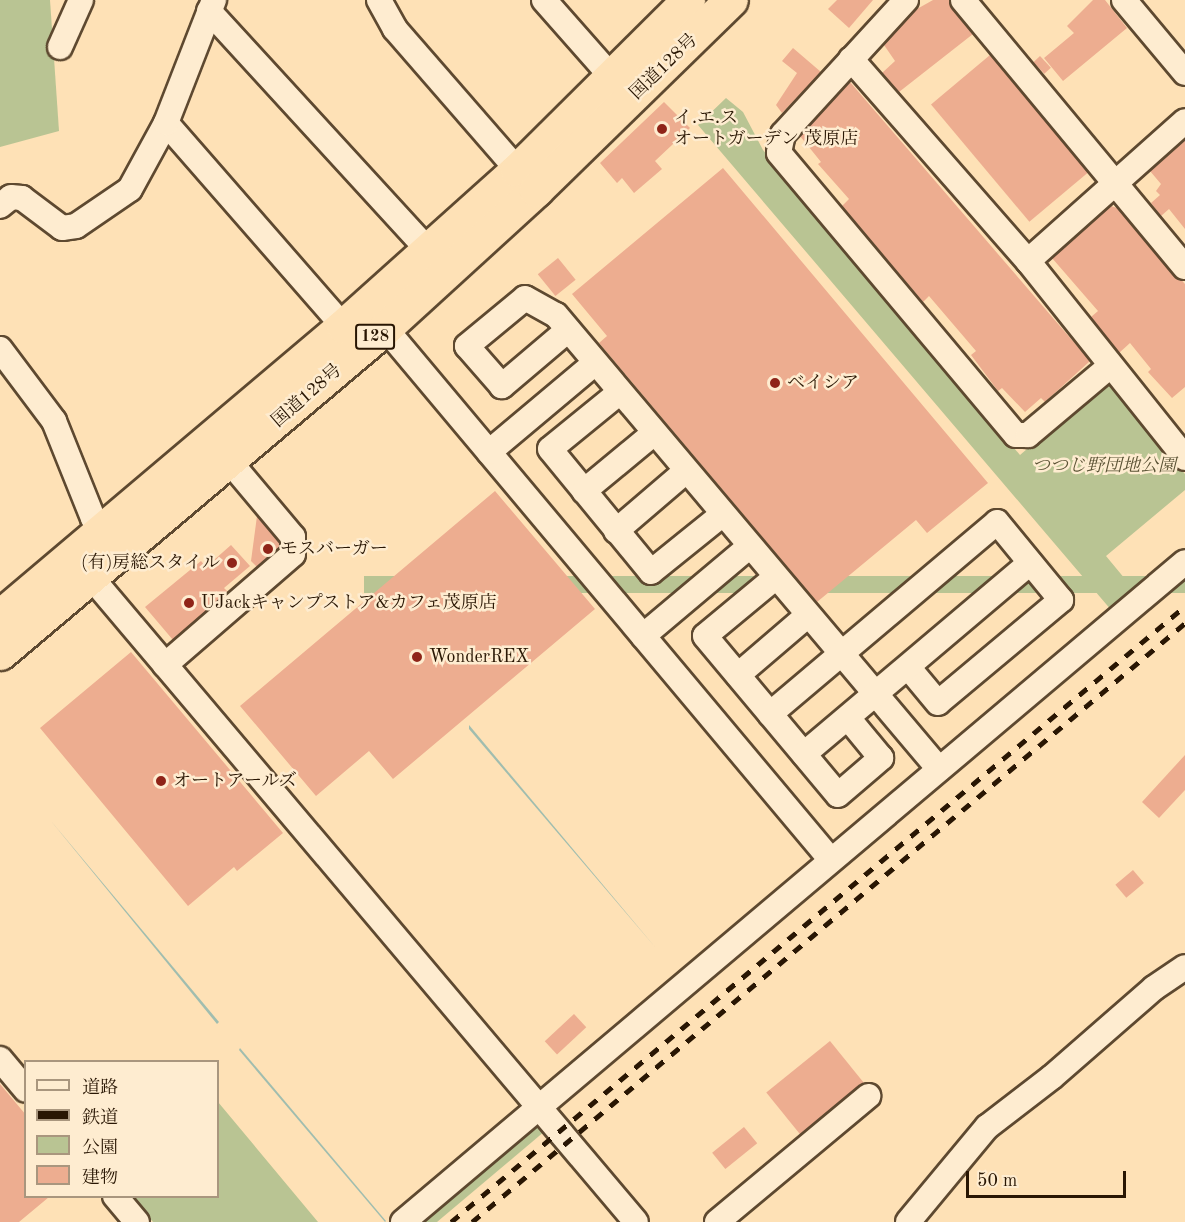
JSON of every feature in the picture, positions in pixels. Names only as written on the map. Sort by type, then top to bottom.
[{"type":"highway","name":"国道128号","points":[[0,616],[82,567],[112,543],[230,462],[384,328],[526,180],[612,77],[688,0]]},
{"type":"highway","name":"国道128号","points":[[112,543],[428,250],[526,180],[731,0]]},
{"type":"highway","name":"国道128号","points":[[0,654],[82,567]]},
{"type":"street","points":[[60,48],[81,0]]},
{"type":"street","points":[[379,0],[395,29],[526,180]]},
{"type":"street","points":[[544,0],[612,77]]},
{"type":"street","points":[[906,0],[783,134],[779,153],[1016,435],[1028,435],[1109,367]]},
{"type":"street","points":[[963,0],[1185,267]]},
{"type":"street","points":[[1124,0],[1185,73]]},
{"type":"street","points":[[0,206],[11,197],[22,198],[62,228],[76,226],[130,189],[166,123],[212,5],[428,250]]},
{"type":"street","points":[[851,59],[1028,261],[1109,367],[1185,458]]},
{"type":"street","points":[[1028,261],[1114,181],[1185,121]]},
{"type":"street","points":[[166,123],[343,327]]},
{"type":"street","points":[[384,328],[831,860]]},
{"type":"street","points":[[568,330],[939,769]]},
{"type":"street","points":[[0,349],[54,422],[93,518],[112,543]]},
{"type":"street","points":[[489,452],[595,363]]},
{"type":"street","points":[[620,392],[550,449],[651,573],[723,514]]},
{"type":"street","points":[[584,491],[654,433]]},
{"type":"street","points":[[165,665],[294,554],[293,537],[230,462]]},
{"type":"street","points":[[616,531],[686,471]]},
{"type":"street","points":[[770,714],[997,522],[1061,600],[938,703],[908,667]]},
{"type":"street","points":[[643,636],[750,546]]},
{"type":"street","points":[[403,1222],[1185,561]]},
{"type":"street","points":[[804,754],[1030,563]]},
{"type":"street","points":[[82,567],[636,1222]]},
{"type":"street","points":[[776,577],[705,636],[838,795],[881,758],[848,718]]},
{"type":"street","points":[[738,675],[808,615]]},
{"type":"street","points":[[909,1222],[987,1127],[1052,1077],[1154,988],[1185,967]]},
{"type":"street","points":[[0,1059],[24,1088]]},
{"type":"street","points":[[717,1222],[868,1096]]},
{"type":"street","points":[[116,1198],[136,1222]]},
{"type":"green space","points":[[0,0],[50,0],[59,131],[0,147]]},
{"type":"green space","name":"つつじ野団地公園","points":[[726,98],[743,112],[763,150],[1020,455],[1103,384],[1109,384],[1185,474],[1185,490],[1106,556],[1135,591],[1112,611],[698,125]]},
{"type":"green space","points":[[364,576],[1185,576],[1185,593],[364,593]]},
{"type":"green space","points":[[219,1103],[318,1222],[153,1222],[132,1198],[219,1198]]},
{"type":"green space","points":[[534,1122],[545,1131],[437,1222],[420,1222]]},
{"type":"shaded area","points":[[1134,620],[1136,622],[560,1104]]},
{"type":"shaded area","points":[[469,725],[655,947],[469,729]]},
{"type":"shaded area","points":[[51,821],[219,1022],[217,1024]]},
{"type":"shaded area","points":[[240,1048],[386,1221],[385,1222],[239,1050]]},
{"type":"building","points":[[837,0],[873,0],[849,28],[828,9]]},
{"type":"building","points":[[933,0],[949,0],[973,34],[899,92],[882,73],[895,61],[884,45],[917,9]]},
{"type":"building","points":[[1093,0],[1105,0],[1127,28],[1063,81],[1044,58],[1074,33],[1067,26]]},
{"type":"building","points":[[793,48],[821,72],[782,113],[776,105],[797,73],[782,61]]},
{"type":"building","points":[[990,55],[1088,172],[1029,222],[931,104]]},
{"type":"building","points":[[1040,56],[1051,68],[1044,74],[1033,62]]},
{"type":"building","points":[[850,82],[1090,361],[1045,402],[1041,398],[1025,412],[1002,388],[998,391],[971,355],[976,351],[929,296],[923,302],[842,206],[849,199],[818,164],[821,162],[800,136]]},
{"type":"building","points":[[664,102],[690,128],[655,161],[662,169],[634,193],[622,178],[617,183],[600,163]]},
{"type":"building","points":[[1185,140],[1185,229],[1169,209],[1161,216],[1151,203],[1160,195],[1156,191],[1161,184],[1150,171]]},
{"type":"building","name":"ベイシア","points":[[723,168],[988,483],[927,533],[916,520],[817,602],[599,343],[607,336],[572,294]]},
{"type":"building","points":[[1111,206],[1117,208],[1185,284],[1185,387],[1172,398],[1148,372],[1151,369],[1130,343],[1119,353],[1091,317],[1098,311],[1052,258]]},
{"type":"building","points":[[558,258],[576,280],[555,296],[538,274]]},
{"type":"building","name":"WonderREX","points":[[495,491],[595,609],[393,779],[369,751],[316,796],[240,706]]},
{"type":"building","points":[[257,516],[279,542],[279,548],[257,567],[251,561]]},
{"type":"building","name":"UJackキャンプストア&カフェ茂原店","points":[[231,545],[250,566],[224,588],[228,592],[173,640],[145,607],[201,561],[206,567]]},
{"type":"building","name":"オートアールズ","points":[[131,652],[283,833],[237,871],[234,867],[188,906],[40,728]]},
{"type":"building","points":[[1185,755],[1185,790],[1159,818],[1142,802]]},
{"type":"building","points":[[1133,870],[1144,883],[1126,898],[1115,885]]},
{"type":"building","points":[[574,1014],[586,1027],[557,1054],[545,1041]]},
{"type":"building","points":[[830,1041],[864,1083],[800,1135],[766,1093]]},
{"type":"building","points":[[0,1084],[24,1113],[24,1198],[48,1198],[19,1222],[0,1222]]},
{"type":"building","points":[[744,1127],[757,1143],[725,1169],[712,1153]]},
{"type":"railway","points":[[451,1222],[1185,606]]},
{"type":"railway","points":[[472,1222],[1185,623]]},
{"type":"place","name":"イ.エ.ス オートガーデン 茂原店","points":[[662,129]]},
{"type":"place","name":"ベイシア","points":[[775,383]]},
{"type":"place","name":"モスバーガー","points":[[268,549]]},
{"type":"place","name":"(有)房総スタイル","points":[[232,563]]},
{"type":"place","name":"UJackキャンプストア&カフェ茂原店","points":[[189,603]]},
{"type":"place","name":"WonderREX","points":[[417,657]]},
{"type":"place","name":"オートアールズ","points":[[161,781]]}]
